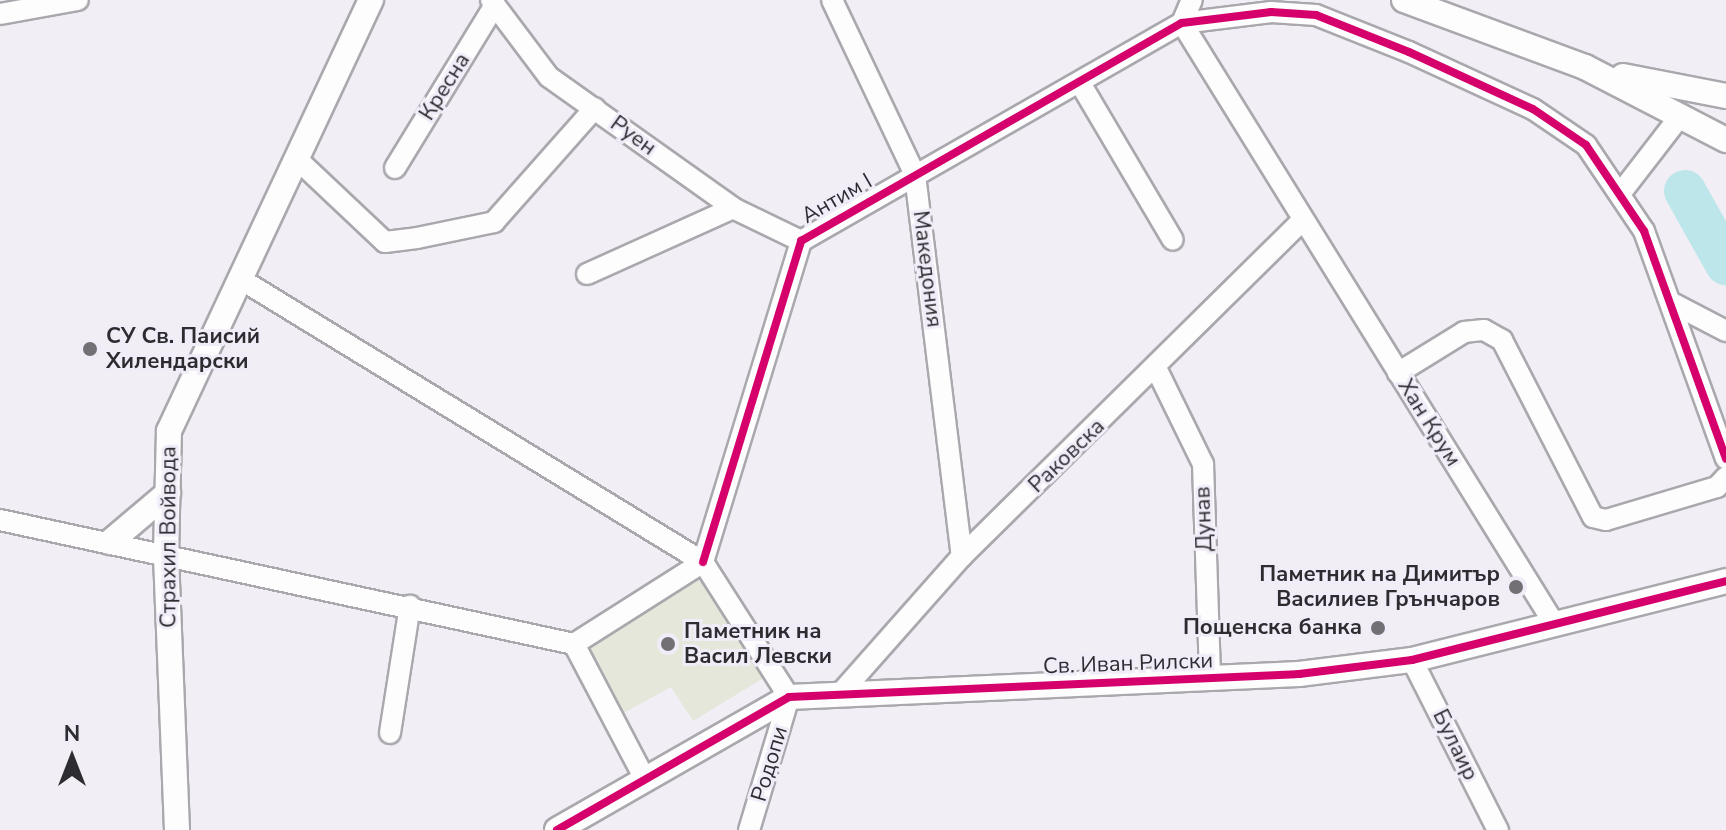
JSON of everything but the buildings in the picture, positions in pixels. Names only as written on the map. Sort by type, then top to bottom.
[{"type":"street","points":[[0,14],[78,0]]},
{"type":"street","name":"Страхил Войвода","points":[[177,830],[166,553],[169,431],[299,161],[371,0]]},
{"type":"street","name":"Македония","points":[[832,0],[915,175],[962,556]]},
{"type":"street","points":[[1192,0],[1182,23],[1316,15],[1533,109],[1586,145],[1628,183],[1674,304],[1726,459]]},
{"type":"street","points":[[1404,0],[1585,67],[1726,140]]},
{"type":"street","name":"Руен","points":[[493,3],[549,77],[733,208],[801,241]]},
{"type":"street","name":"Кресна","points":[[395,168],[493,3]]},
{"type":"street","name":"Антим I","points":[[703,562],[801,241],[1182,23]]},
{"type":"street","name":"Хан Крум","points":[[1182,23],[1300,223],[1398,373],[1555,625]]},
{"type":"street","points":[[1585,67],[1726,96]]},
{"type":"street","points":[[1080,83],[1173,240]]},
{"type":"street","points":[[299,161],[385,242],[417,238],[494,222],[595,108]]},
{"type":"street","points":[[1628,183],[1681,115]]},
{"type":"street","points":[[587,274],[733,208]]},
{"type":"street","name":"Раковска","points":[[840,694],[962,556],[1157,370],[1300,223]]},
{"type":"street","points":[[242,280],[703,562],[789,697]]},
{"type":"street","points":[[1674,304],[1726,331]]},
{"type":"street","points":[[1398,373],[1464,332],[1484,330],[1502,340],[1593,517],[1606,520],[1717,487],[1726,477]]},
{"type":"street","name":"Дунав","points":[[1157,370],[1203,464],[1210,679]]},
{"type":"street","points":[[110,542],[168,493]]},
{"type":"street","points":[[0,520],[166,553],[574,644],[703,562]]},
{"type":"street","name":"Св. Иван Рилски","points":[[557,830],[789,697],[1210,679],[1412,660],[1726,581]]},
{"type":"street","points":[[390,733],[410,606]]},
{"type":"street","points":[[574,644],[645,779]]},
{"type":"street","name":"Булаир","points":[[1412,660],[1498,830]]},
{"type":"street","name":"Родопи","points":[[749,830],[789,697]]},
{"type":"shaded area","points":[[699,573],[767,676],[693,721],[671,687],[620,715],[578,643]]},
{"type":"waterway","points":[[1685,191],[1726,264]]},
{"type":"cycle path","points":[[703,562],[801,241],[1182,23],[1271,12],[1316,15],[1409,52],[1533,109],[1586,145],[1644,231],[1726,459]]},
{"type":"cycle path","points":[[557,830],[789,697],[1299,674],[1412,660],[1726,581]]},
{"type":"place","name":"СУ Св. Паисий Хилендарски","points":[[90,349]]},
{"type":"place","name":"Паметник на Димитър Василиев Грънчаров","points":[[1516,587]]},
{"type":"place","name":"Пощенска банка","points":[[1378,628]]},
{"type":"place","name":"Паметник на Васил Левски","points":[[668,644]]}]
